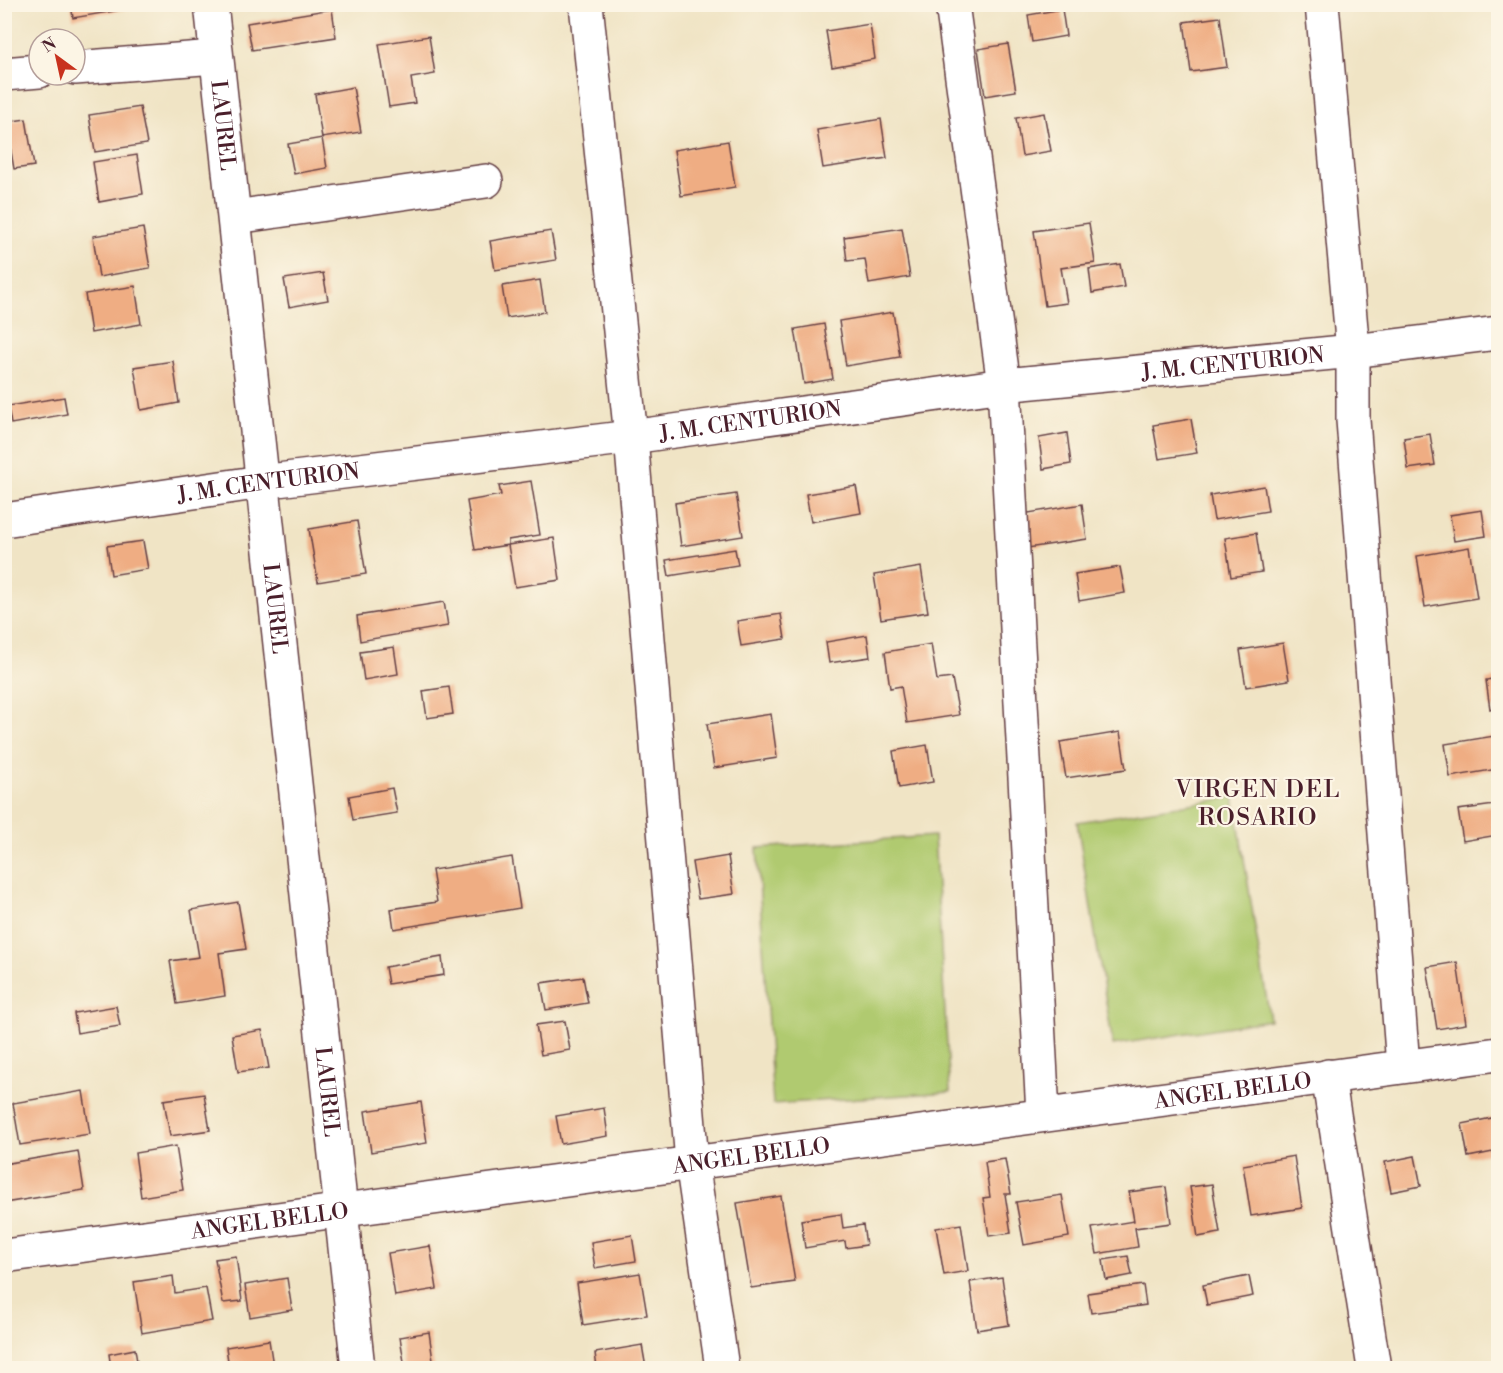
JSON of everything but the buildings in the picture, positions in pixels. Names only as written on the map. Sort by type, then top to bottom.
[{"type":"street","name":"LAUREL","points":[[211,4],[215,57],[236,217],[261,482],[358,1368]]},
{"type":"street","points":[[586,4],[631,437],[692,1162],[722,1368]]},
{"type":"street","points":[[952,4],[1004,386],[1043,1114]]},
{"type":"street","points":[[1322,4],[1353,351],[1353,420],[1403,1066]]},
{"type":"street","points":[[87,67],[215,57]]},
{"type":"street","points":[[4,74],[27,72]]},
{"type":"street","points":[[236,217],[486,181]]},
{"type":"street","name":"J. M. CENTURION","points":[[4,520],[261,482],[631,437],[1004,386],[1353,351],[1498,333]]},
{"type":"street","name":"ANGEL BELLO","points":[[4,1256],[1498,1054]]},
{"type":"street","points":[[1328,1076],[1374,1368]]},
{"type":"green space","points":[[1234,797],[1270,1020],[1113,1045],[1077,822]]},
{"type":"green space","points":[[934,836],[950,1092],[773,1104],[757,848]]},
{"type":"district","name":"VIRGEN DEL ROSARIO","points":[[1258,803]]}]
